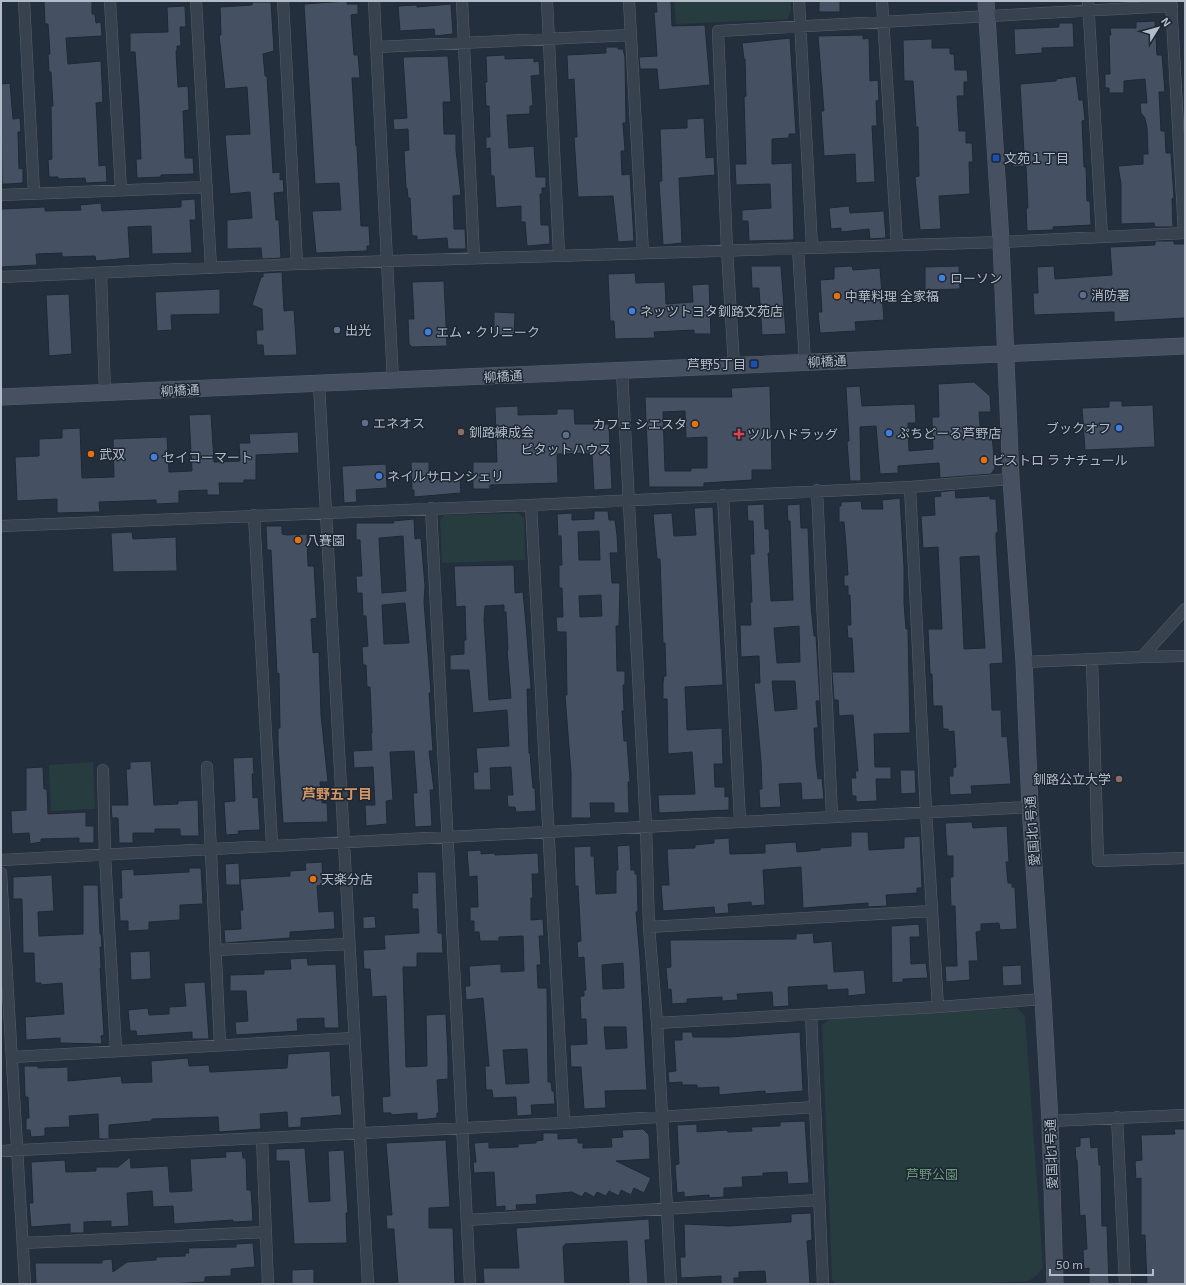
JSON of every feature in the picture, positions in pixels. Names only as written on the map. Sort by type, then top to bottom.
[{"type":"street","points":[[24,1],[34,193]]},
{"type":"street","points":[[110,1],[121,190]]},
{"type":"street","points":[[196,1],[211,268]]},
{"type":"street","points":[[283,1],[296,264]]},
{"type":"street","points":[[374,1],[393,381]]},
{"type":"street","points":[[462,1],[474,258]]},
{"type":"street","points":[[547,1],[559,255]]},
{"type":"street","points":[[629,1],[643,253]]},
{"type":"street","points":[[799,1],[812,247]]},
{"type":"street","points":[[882,1],[897,244]]},
{"type":"street","points":[[1,277],[101,274],[296,264],[559,255],[643,253],[727,250],[798,248],[897,244],[1001,242],[1184,233],[1182,155],[1172,3],[986,8],[883,22],[718,32],[727,250],[734,364]]},
{"type":"street","points":[[1088,5],[1102,237]]},
{"type":"street","name":"愛国北1号通","points":[[986,8],[1001,242],[1011,480],[1024,662],[1030,807],[1050,1121],[1055,1284]]},
{"type":"street","points":[[377,47],[631,35]]},
{"type":"street","points":[[1,195],[206,187]]},
{"type":"street","points":[[798,248],[805,362]]},
{"type":"street","points":[[101,274],[105,393]]},
{"type":"street","name":"柳橋通","points":[[1,397],[393,381],[734,364],[1185,346]]},
{"type":"street","points":[[622,370],[646,827],[649,927],[657,1023],[671,1284]]},
{"type":"street","points":[[319,384],[353,1038],[368,1284]]},
{"type":"street","points":[[1,526],[531,505],[817,490],[910,487],[1011,480]]},
{"type":"street","points":[[910,487],[926,811],[938,1007]]},
{"type":"street","points":[[817,490],[832,816]]},
{"type":"street","points":[[723,495],[740,821]]},
{"type":"street","points":[[531,505],[564,1122]]},
{"type":"street","points":[[431,508],[470,1284]]},
{"type":"street","points":[[254,515],[272,845]]},
{"type":"street","points":[[1142,657],[1185,609]]},
{"type":"street","points":[[1024,662],[1185,656]]},
{"type":"street","points":[[1092,659],[1098,861],[1185,858]]},
{"type":"street","points":[[207,767],[209,849],[216,950],[220,1045]]},
{"type":"street","points":[[103,770],[105,855],[116,1050]]},
{"type":"street","points":[[1,860],[926,811],[1030,807]]},
{"type":"street","points":[[1,873],[13,1057],[16,1150],[25,1284]]},
{"type":"street","points":[[649,927],[932,911]]},
{"type":"street","points":[[216,950],[349,944]]},
{"type":"street","points":[[657,1023],[938,1007],[1043,999]]},
{"type":"street","points":[[811,1014],[823,1284]]},
{"type":"street","points":[[13,1057],[116,1050],[353,1038]]},
{"type":"street","points":[[1,1151],[564,1122],[815,1107]]},
{"type":"street","points":[[1050,1121],[1185,1115]]},
{"type":"street","points":[[1117,1117],[1125,1284]]},
{"type":"street","points":[[262,1138],[268,1284]]},
{"type":"street","points":[[467,1220],[819,1200]]},
{"type":"street","points":[[23,1243],[266,1232]]},
{"type":"green space","points":[[674,1],[791,1],[791,11],[787,19],[676,24]]},
{"type":"green space","points":[[518,513],[524,518],[525,560],[442,563],[440,520],[445,515]]},
{"type":"green space","points":[[93,762],[95,809],[51,811],[49,765]]},
{"type":"green space","name":"芦野公園","points":[[1017,1008],[1025,1016],[1043,1267],[1038,1274],[1029,1281],[971,1284],[835,1284],[832,1279],[822,1025],[830,1019]]},
{"type":"building","points":[[44,1],[92,1],[92,14],[95,14],[96,23],[101,22],[102,36],[66,38],[68,64],[101,61],[103,102],[96,103],[99,166],[106,165],[107,182],[86,183],[85,178],[58,179],[58,177],[49,177],[48,160],[52,159],[51,106],[53,106],[51,72],[49,72],[48,54],[50,54],[48,24],[45,24]]},
{"type":"building","points":[[347,1],[347,4],[358,4],[358,14],[351,15],[354,55],[358,55],[360,78],[352,78],[361,226],[369,226],[370,246],[367,246],[367,251],[316,253],[312,211],[341,210],[339,183],[315,184],[304,4]]},
{"type":"building","points":[[656,1],[671,1],[672,26],[705,25],[710,85],[659,90],[657,69],[640,69],[639,57],[657,56],[654,12],[657,12]]},
{"type":"building","points":[[819,1],[840,1],[840,12],[819,12]]},
{"type":"building","points":[[252,2],[271,2],[274,51],[263,54],[265,76],[267,76],[273,173],[280,172],[280,180],[283,179],[284,192],[274,193],[276,220],[279,220],[281,258],[262,259],[261,248],[227,249],[227,220],[252,218],[250,192],[230,194],[225,135],[250,134],[247,87],[225,89],[219,35],[221,35],[220,7],[252,5]]},
{"type":"building","points":[[451,4],[453,34],[435,36],[434,29],[400,31],[398,6],[417,5],[417,7]]},
{"type":"building","points":[[185,6],[186,27],[180,27],[181,46],[177,46],[176,51],[178,87],[188,86],[189,110],[183,111],[185,158],[193,158],[194,174],[161,175],[161,177],[137,178],[136,159],[141,159],[139,107],[135,52],[130,52],[130,33],[168,32],[167,7]]},
{"type":"building","points":[[1155,21],[1157,55],[1162,55],[1165,92],[1159,92],[1161,131],[1165,131],[1166,153],[1171,153],[1174,198],[1172,199],[1173,227],[1155,227],[1154,223],[1121,224],[1121,184],[1118,166],[1143,164],[1143,154],[1148,154],[1147,128],[1145,118],[1141,113],[1140,103],[1147,103],[1145,79],[1124,81],[1124,93],[1109,93],[1109,88],[1105,88],[1105,74],[1110,74],[1110,28],[1136,28],[1136,22]]},
{"type":"building","points":[[1059,23],[1073,23],[1074,47],[1042,48],[1042,53],[1015,55],[1014,29],[1059,27]]},
{"type":"building","points":[[863,35],[863,39],[869,38],[870,81],[878,80],[879,100],[876,101],[877,126],[872,126],[875,182],[856,183],[855,154],[824,156],[821,111],[824,111],[818,36]]},
{"type":"building","points":[[790,38],[796,134],[789,134],[789,138],[772,139],[772,164],[792,163],[794,240],[749,241],[748,221],[742,221],[742,210],[771,208],[770,184],[736,185],[735,164],[746,164],[744,97],[746,96],[745,59],[742,43]]},
{"type":"building","points":[[932,39],[932,48],[950,48],[950,54],[954,54],[955,70],[967,70],[968,82],[964,82],[964,96],[957,96],[959,131],[966,131],[966,143],[972,143],[973,162],[969,162],[970,194],[939,196],[941,229],[920,230],[915,177],[919,176],[918,127],[916,127],[913,81],[904,81],[903,40]]},
{"type":"building","points":[[606,47],[618,47],[618,49],[623,49],[625,57],[626,123],[623,123],[625,151],[621,151],[622,175],[630,174],[634,241],[618,242],[613,196],[578,197],[574,137],[577,137],[574,79],[568,80],[567,55],[606,53]]},
{"type":"building","points":[[505,55],[505,59],[534,58],[534,62],[539,61],[540,75],[531,76],[533,106],[530,106],[530,114],[507,115],[509,148],[534,146],[536,177],[546,177],[546,188],[542,188],[542,194],[540,194],[541,225],[549,225],[550,244],[527,246],[525,222],[521,222],[521,206],[496,208],[494,176],[491,176],[490,148],[486,149],[486,137],[490,137],[489,106],[486,106],[486,56]]},
{"type":"building","points":[[448,56],[451,102],[443,102],[444,134],[456,134],[456,150],[461,195],[453,196],[454,229],[465,229],[466,249],[448,249],[447,238],[417,240],[417,236],[412,236],[410,198],[408,198],[406,188],[404,151],[409,150],[408,129],[394,130],[393,119],[407,118],[403,57]]},
{"type":"building","points":[[1076,76],[1079,100],[1083,100],[1085,120],[1082,121],[1084,167],[1086,167],[1087,201],[1090,201],[1091,225],[1053,227],[1053,230],[1027,231],[1026,208],[1028,208],[1026,166],[1013,167],[1013,153],[1024,153],[1020,84],[1056,81],[1056,79]]},
{"type":"building","points":[[10,83],[13,119],[20,118],[21,132],[18,132],[19,169],[23,168],[23,183],[2,184],[1,84]]},
{"type":"building","points":[[704,118],[706,158],[714,157],[715,175],[679,178],[682,243],[663,245],[659,181],[662,181],[660,129],[687,128],[687,119]]},
{"type":"building","points":[[195,199],[196,220],[190,220],[192,253],[152,254],[151,226],[128,227],[130,258],[96,261],[95,256],[62,257],[62,253],[36,254],[37,265],[1,267],[1,209],[45,207],[45,211],[81,210],[80,205],[101,203],[102,211],[181,207],[181,200]]},
{"type":"building","points":[[849,206],[850,213],[884,211],[886,238],[870,239],[869,229],[841,232],[841,228],[831,229],[829,208]]},
{"type":"building","points":[[1155,241],[1174,241],[1174,244],[1185,244],[1185,318],[1114,322],[1114,312],[1034,315],[1033,293],[1038,293],[1037,267],[1054,266],[1055,279],[1112,275],[1110,247],[1155,245]]},
{"type":"building","points":[[751,266],[781,266],[786,334],[762,335],[759,288],[752,288]]},
{"type":"building","points":[[852,266],[853,270],[880,268],[884,320],[855,322],[856,331],[820,333],[818,312],[822,312],[820,280],[834,279],[834,267]]},
{"type":"building","name":"ローソン","points":[[959,266],[960,289],[925,290],[925,267]]},
{"type":"building","points":[[282,272],[284,311],[294,310],[297,355],[264,356],[263,345],[257,345],[256,330],[263,330],[262,309],[252,305],[261,277],[263,277],[263,273]]},
{"type":"building","points":[[635,273],[636,283],[665,282],[666,304],[693,302],[692,285],[709,284],[711,334],[694,334],[694,330],[654,332],[655,338],[615,339],[614,321],[610,321],[608,274]]},
{"type":"building","points":[[444,281],[447,346],[412,347],[409,344],[408,319],[414,319],[412,282]]},
{"type":"building","points":[[220,289],[220,314],[171,315],[172,330],[157,331],[155,292]]},
{"type":"building","points":[[69,294],[72,354],[49,356],[46,295]]},
{"type":"building","points":[[494,312],[515,313],[514,335],[494,335]]},
{"type":"building","points":[[974,382],[990,396],[991,412],[979,412],[981,436],[992,435],[995,468],[991,474],[940,478],[939,463],[898,466],[898,473],[880,474],[876,426],[860,427],[861,481],[850,481],[847,442],[849,441],[846,387],[860,386],[862,406],[915,404],[916,423],[908,423],[909,451],[933,449],[932,417],[939,417],[938,384]]},
{"type":"building","name":"ツルハドラッグ","points":[[770,386],[772,470],[752,470],[752,480],[704,483],[704,487],[649,487],[645,397],[732,397],[731,388]],"holes":[[[685,411],[686,438],[707,437],[707,468],[691,468],[691,471],[665,471],[663,412]]]},
{"type":"building","name":"ブックオフ","points":[[1109,401],[1122,401],[1122,406],[1153,405],[1155,447],[1085,450],[1082,408],[1109,407]]},
{"type":"building","points":[[518,406],[518,415],[557,414],[557,409],[574,409],[575,424],[609,424],[612,489],[594,490],[592,453],[557,454],[558,483],[490,485],[490,489],[473,489],[473,462],[497,462],[495,407]]},
{"type":"building","points":[[211,414],[214,462],[240,461],[239,443],[250,443],[249,434],[298,432],[299,453],[256,455],[256,480],[244,480],[244,483],[219,483],[220,495],[207,495],[207,490],[179,491],[179,503],[156,504],[156,500],[99,502],[100,512],[57,513],[57,499],[17,501],[15,457],[39,456],[39,439],[62,438],[62,429],[80,428],[82,478],[114,477],[113,439],[167,437],[169,472],[192,471],[189,415]]},
{"type":"building","points":[[411,462],[429,462],[429,480],[460,479],[461,493],[414,497],[414,490],[412,490]]},
{"type":"building","points":[[386,464],[387,488],[356,490],[357,502],[344,503],[342,466]]},
{"type":"building","points":[[955,490],[956,498],[990,496],[990,499],[996,499],[998,532],[996,533],[996,539],[1003,663],[990,664],[992,710],[1001,710],[1002,737],[1007,736],[1011,784],[971,786],[972,794],[950,795],[949,776],[953,776],[953,768],[956,767],[954,731],[948,732],[948,729],[943,729],[942,706],[933,706],[928,629],[942,629],[938,547],[923,548],[921,516],[935,515],[934,497],[941,496],[940,492]],"holes":[[[979,556],[985,648],[964,649],[960,557]]]},
{"type":"building","points":[[900,498],[904,567],[904,603],[906,629],[908,629],[910,733],[874,734],[875,767],[891,767],[891,779],[876,779],[877,801],[856,802],[856,796],[852,796],[851,778],[856,778],[855,771],[858,771],[853,715],[839,716],[838,700],[834,700],[832,672],[854,672],[852,638],[848,638],[847,625],[851,625],[850,595],[848,595],[848,586],[844,586],[844,575],[848,575],[844,522],[839,522],[839,506],[841,506],[841,502],[861,501],[862,509],[883,509],[882,500]]},
{"type":"building","points":[[764,504],[765,529],[769,529],[770,553],[768,553],[771,601],[793,600],[790,521],[788,521],[787,505],[800,504],[801,528],[808,528],[811,605],[814,636],[816,636],[820,701],[816,701],[818,728],[814,728],[816,762],[818,779],[822,778],[824,799],[802,800],[801,783],[779,784],[781,807],[760,808],[759,789],[762,789],[761,761],[754,683],[760,683],[759,656],[741,657],[740,625],[751,625],[750,602],[752,602],[750,554],[754,554],[753,521],[748,521],[747,505]],"holes":[[[799,626],[800,662],[777,663],[774,628]],[[772,681],[795,681],[797,709],[775,711]]]},
{"type":"building","points":[[713,507],[723,685],[685,687],[687,730],[722,728],[723,764],[714,764],[715,787],[725,787],[725,797],[729,796],[729,810],[659,813],[658,795],[695,794],[692,752],[668,754],[667,699],[663,699],[663,682],[664,676],[666,676],[665,643],[663,643],[660,559],[657,559],[653,514],[672,513],[674,536],[696,535],[694,508]]},
{"type":"building","points":[[594,511],[608,511],[609,520],[615,520],[617,535],[618,553],[610,553],[612,583],[620,583],[619,626],[616,626],[617,671],[625,671],[625,684],[623,685],[624,711],[622,711],[624,741],[627,741],[630,782],[628,782],[629,813],[614,813],[614,803],[590,803],[591,818],[571,818],[571,773],[565,695],[567,695],[566,632],[557,632],[556,617],[563,617],[562,588],[559,588],[559,565],[562,565],[561,536],[558,536],[557,514],[572,513],[572,520],[594,519]],"holes":[[[599,531],[600,560],[579,560],[578,532]],[[601,595],[602,616],[580,617],[579,596]]]},
{"type":"building","points":[[414,519],[415,539],[421,538],[431,693],[429,693],[433,751],[429,751],[434,790],[430,790],[432,826],[415,827],[413,793],[417,793],[414,751],[390,752],[393,800],[386,801],[387,824],[366,826],[365,805],[375,805],[373,767],[354,768],[353,751],[372,750],[370,687],[367,687],[366,665],[363,665],[362,647],[368,646],[366,616],[363,616],[362,593],[357,593],[356,576],[362,576],[360,540],[356,540],[356,523],[394,523],[393,521]],"holes":[[[403,536],[406,591],[382,593],[379,538]],[[405,603],[409,643],[384,644],[382,605]]]},
{"type":"building","points":[[266,526],[282,526],[282,534],[287,535],[307,534],[308,566],[314,566],[317,618],[311,619],[313,653],[319,652],[321,715],[328,782],[320,782],[322,803],[327,803],[328,822],[283,823],[278,746],[278,728],[280,728],[279,673],[277,674],[271,550],[267,550]]},
{"type":"building","points":[[132,532],[133,539],[176,537],[177,571],[113,572],[111,533]]},
{"type":"building","points":[[514,565],[515,593],[523,592],[526,624],[531,689],[527,689],[529,753],[533,788],[535,788],[536,811],[516,812],[515,807],[508,807],[507,795],[513,795],[511,767],[490,768],[491,790],[474,790],[473,772],[478,772],[476,748],[509,746],[507,710],[473,713],[469,670],[450,670],[450,655],[464,654],[464,640],[466,640],[465,606],[456,607],[454,566]],"holes":[[[504,605],[504,612],[506,612],[507,650],[511,698],[489,700],[484,619],[485,606]]]},
{"type":"building","points":[[253,757],[253,798],[258,797],[260,830],[238,831],[239,834],[226,835],[224,802],[235,801],[233,758]]},
{"type":"building","points":[[151,761],[154,805],[178,804],[178,801],[198,800],[199,836],[180,836],[180,829],[155,829],[155,833],[133,833],[133,843],[119,843],[118,818],[112,818],[111,805],[128,805],[126,769],[130,769],[130,762]]},
{"type":"building","points":[[43,767],[44,789],[47,789],[48,814],[86,812],[86,826],[94,826],[94,843],[79,843],[79,838],[41,839],[41,842],[30,844],[29,833],[12,834],[11,811],[26,810],[26,768]]},
{"type":"building","points":[[900,770],[915,770],[916,793],[901,794]]},
{"type":"building","points":[[972,822],[973,828],[1007,826],[1009,862],[1006,862],[1008,883],[1012,883],[1012,887],[1015,887],[1017,929],[1000,930],[999,923],[981,924],[981,931],[976,932],[978,961],[969,961],[970,980],[946,982],[945,966],[957,966],[955,906],[951,906],[950,877],[953,877],[953,856],[947,856],[945,823]]},
{"type":"building","points":[[851,832],[868,832],[869,850],[904,848],[904,837],[920,836],[922,888],[917,888],[917,893],[886,895],[887,906],[868,907],[868,903],[803,908],[801,867],[763,870],[765,905],[752,906],[751,902],[728,904],[729,913],[715,914],[714,907],[663,911],[661,885],[669,885],[667,849],[695,848],[695,845],[714,843],[714,839],[729,838],[730,854],[765,853],[765,844],[796,842],[797,852],[820,850],[820,848],[851,846]]},
{"type":"building","points":[[630,845],[631,870],[635,870],[635,874],[637,874],[638,912],[636,912],[647,1090],[605,1091],[606,1108],[584,1109],[581,1067],[571,1067],[570,1045],[587,1044],[586,1019],[581,1019],[580,996],[584,996],[584,990],[586,990],[584,957],[578,958],[577,942],[581,941],[578,886],[575,886],[574,847],[591,846],[591,856],[594,856],[596,894],[616,893],[616,870],[618,870],[617,846]],"holes":[[[623,963],[624,988],[603,989],[602,965]],[[604,1027],[626,1027],[627,1048],[606,1049]]]},
{"type":"building","points":[[481,850],[481,854],[495,853],[495,855],[538,853],[539,874],[532,874],[533,898],[531,898],[531,920],[543,919],[544,936],[539,936],[541,965],[537,965],[538,988],[547,988],[548,1082],[551,1082],[552,1091],[554,1091],[555,1104],[531,1105],[532,1115],[517,1116],[516,1097],[493,1098],[492,1090],[486,1090],[485,1066],[489,1066],[483,998],[466,1000],[465,986],[470,986],[469,966],[501,964],[501,972],[524,971],[523,936],[499,937],[499,941],[480,941],[479,932],[474,932],[474,921],[470,921],[470,907],[478,907],[477,876],[469,877],[467,851]],"holes":[[[527,1049],[529,1083],[506,1084],[503,1050]]]},
{"type":"building","points":[[322,862],[323,885],[317,886],[319,912],[334,911],[335,929],[290,932],[290,938],[225,943],[224,930],[241,929],[240,910],[243,910],[240,879],[290,876],[290,871],[306,870],[305,863]]},
{"type":"building","points":[[239,863],[240,885],[226,885],[225,864]]},
{"type":"building","points":[[189,868],[201,868],[203,904],[180,905],[180,920],[149,922],[149,930],[128,931],[128,921],[120,921],[119,898],[122,898],[121,870],[134,869],[134,875],[189,872]]},
{"type":"building","points":[[417,872],[436,872],[438,933],[442,933],[443,953],[417,953],[417,967],[403,967],[406,1067],[427,1066],[426,1015],[446,1014],[448,1079],[437,1080],[439,1113],[437,1113],[437,1118],[417,1120],[417,1113],[391,1115],[391,1113],[383,1113],[382,1097],[390,1096],[386,996],[372,997],[370,969],[364,969],[363,950],[385,949],[384,935],[419,933],[418,909],[412,909],[412,893],[418,893]]},
{"type":"building","points":[[52,875],[54,911],[38,912],[39,936],[83,934],[83,885],[98,885],[102,947],[100,947],[100,968],[104,1035],[101,1036],[102,1044],[60,1043],[60,1038],[26,1040],[25,1017],[64,1014],[62,983],[41,985],[41,983],[35,983],[34,953],[23,953],[22,899],[13,899],[13,877]]},
{"type":"building","points":[[375,916],[376,928],[363,929],[363,917]]},
{"type":"building","points":[[919,924],[920,937],[910,937],[911,964],[926,963],[928,978],[903,979],[903,982],[892,983],[891,926]]},
{"type":"building","points":[[813,933],[814,943],[832,941],[834,972],[864,970],[866,994],[848,996],[848,989],[827,990],[827,985],[788,987],[789,1006],[773,1007],[772,992],[737,994],[738,1000],[722,1001],[722,997],[687,999],[687,1003],[672,1004],[671,989],[668,990],[666,968],[671,967],[670,940],[796,939],[796,934]]},
{"type":"building","points":[[150,951],[151,979],[131,980],[130,952]]},
{"type":"building","points":[[307,958],[308,965],[336,964],[339,1028],[324,1028],[324,1018],[297,1019],[298,1031],[236,1035],[235,1022],[248,1021],[246,991],[230,991],[230,975],[264,974],[264,970],[291,969],[290,959]]},
{"type":"building","points":[[1021,965],[1022,985],[1003,986],[1002,966]]},
{"type":"building","points":[[205,982],[209,1039],[192,1039],[192,1032],[137,1036],[136,1031],[130,1031],[128,1010],[148,1008],[149,1015],[169,1014],[169,1007],[186,1006],[184,983]]},
{"type":"building","points":[[682,1032],[692,1032],[693,1037],[729,1037],[800,1032],[803,1091],[765,1094],[765,1091],[719,1095],[719,1087],[697,1088],[697,1085],[682,1085],[682,1082],[669,1083],[668,1072],[676,1071],[674,1040],[682,1040]]},
{"type":"building","points":[[330,1051],[332,1096],[340,1095],[342,1115],[301,1118],[301,1127],[288,1128],[287,1112],[260,1114],[261,1129],[219,1132],[218,1117],[152,1119],[152,1121],[109,1125],[109,1139],[99,1139],[98,1114],[69,1116],[70,1127],[45,1128],[45,1136],[31,1137],[30,1130],[26,1130],[26,1118],[29,1118],[28,1097],[25,1097],[24,1066],[38,1066],[38,1068],[68,1067],[68,1081],[121,1076],[122,1083],[152,1082],[151,1061],[188,1058],[189,1066],[209,1065],[210,1072],[287,1068],[288,1054]]},
{"type":"building","points":[[805,1121],[809,1183],[788,1184],[787,1172],[763,1173],[763,1176],[742,1177],[743,1187],[724,1188],[724,1197],[709,1198],[709,1195],[684,1197],[684,1192],[677,1193],[675,1165],[679,1164],[677,1125],[697,1124],[697,1132],[727,1130],[728,1132],[752,1131],[751,1127],[780,1126],[780,1122]]},
{"type":"building","points":[[643,1129],[649,1135],[650,1159],[616,1161],[651,1178],[644,1193],[634,1188],[631,1195],[621,1190],[619,1196],[609,1191],[606,1196],[597,1192],[594,1197],[585,1192],[582,1197],[572,1192],[536,1195],[537,1204],[516,1205],[517,1210],[505,1211],[505,1206],[496,1207],[494,1172],[474,1173],[473,1162],[476,1162],[474,1143],[489,1142],[489,1148],[518,1147],[518,1144],[536,1143],[536,1141],[543,1140],[543,1133],[558,1133],[558,1139],[578,1138],[578,1143],[583,1143],[583,1148],[612,1147],[611,1138],[623,1137],[622,1130]]},
{"type":"building","points":[[1174,1129],[1185,1129],[1185,1284],[1147,1284],[1145,1235],[1141,1235],[1141,1178],[1136,1179],[1135,1161],[1142,1160],[1141,1135],[1175,1134]]},
{"type":"building","points":[[1090,1137],[1091,1148],[1098,1147],[1099,1165],[1101,1165],[1102,1226],[1107,1226],[1109,1284],[1089,1284],[1089,1268],[1084,1269],[1083,1250],[1087,1249],[1085,1215],[1080,1216],[1075,1147],[1080,1146],[1080,1138]]},
{"type":"building","points":[[446,1140],[450,1207],[429,1208],[429,1228],[453,1228],[455,1284],[398,1284],[394,1229],[387,1229],[386,1215],[392,1215],[386,1143]]},
{"type":"building","points":[[305,1148],[309,1202],[330,1201],[328,1151],[344,1150],[348,1213],[346,1213],[347,1243],[294,1244],[289,1161],[276,1161],[276,1149]]},
{"type":"building","points":[[242,1151],[243,1158],[246,1158],[247,1190],[251,1190],[253,1221],[233,1222],[233,1220],[174,1224],[173,1206],[153,1207],[152,1191],[127,1193],[129,1226],[111,1227],[111,1221],[84,1222],[84,1233],[70,1233],[70,1224],[31,1227],[29,1203],[33,1203],[31,1162],[65,1160],[66,1172],[96,1171],[96,1167],[118,1167],[130,1157],[131,1168],[168,1166],[170,1192],[192,1191],[190,1159],[226,1157],[225,1152]]},
{"type":"building","points":[[811,1213],[812,1240],[807,1241],[810,1284],[766,1284],[765,1271],[739,1272],[739,1278],[734,1278],[734,1284],[721,1284],[721,1276],[681,1278],[680,1257],[685,1257],[684,1224],[729,1226],[791,1222],[791,1214]]},
{"type":"building","points":[[649,1219],[650,1240],[645,1240],[648,1284],[629,1284],[627,1241],[565,1244],[565,1246],[563,1246],[565,1284],[484,1284],[483,1268],[519,1268],[516,1228]]},
{"type":"building","points":[[253,1243],[255,1267],[231,1269],[231,1276],[205,1277],[205,1282],[168,1284],[36,1284],[35,1263],[102,1263],[102,1260],[112,1259],[113,1272],[127,1262],[156,1260],[156,1257],[185,1256],[185,1253],[189,1253],[188,1248],[236,1247],[236,1244]]},
{"type":"building","points":[[314,1269],[314,1284],[292,1284],[292,1270]]},
{"type":"place","name":"文苑１丁目","points":[[996,158]]},
{"type":"place","name":"ローソン","points":[[942,278]]},
{"type":"place","name":"消防署","points":[[1083,295]]},
{"type":"place","name":"中華料理 全家福","points":[[837,296]]},
{"type":"place","name":"ネッツトヨタ釧路文苑店","points":[[632,311]]},
{"type":"place","name":"出光","points":[[337,330]]},
{"type":"place","name":"エム・クリニーク","points":[[428,332]]},
{"type":"place","name":"芦野5丁目","points":[[754,364]]},
{"type":"place","name":"エネオス","points":[[365,423]]},
{"type":"place","name":"カフェ シエスタ","points":[[695,424]]},
{"type":"place","name":"ブックオフ","points":[[1119,428]]},
{"type":"place","name":"釧路練成会","points":[[461,432]]},
{"type":"place","name":"ぷちどーる芦野店","points":[[889,433]]},
{"type":"place","name":"ツルハドラッグ","points":[[739,434]]},
{"type":"place","name":"ピタットハウス","points":[[566,435]]},
{"type":"place","name":"武双","points":[[91,454]]},
{"type":"place","name":"セイコーマート","points":[[154,457]]},
{"type":"place","name":"ビストロ ラ ナチュール","points":[[984,460]]},
{"type":"place","name":"ネイルサロンシェリ","points":[[379,476]]},
{"type":"place","name":"八賽園","points":[[298,540]]},
{"type":"place","name":"釧路公立大学","points":[[1119,779]]},
{"type":"place","name":"天楽分店","points":[[313,879]]},
{"type":"district","name":"芦野五丁目","points":[[337,794]]}]
